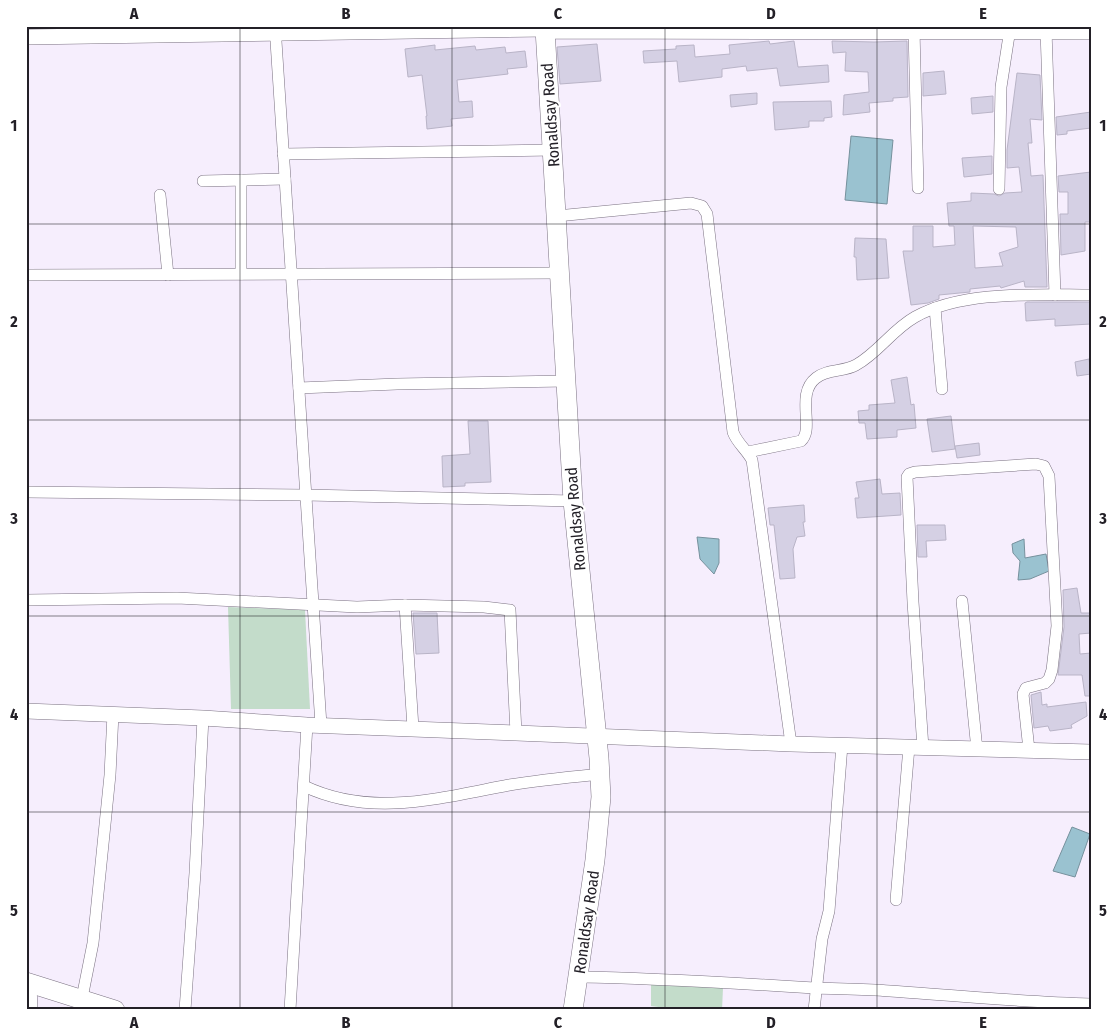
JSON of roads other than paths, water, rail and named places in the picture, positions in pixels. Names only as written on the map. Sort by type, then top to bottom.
[{"type":"main road","points":[[545,28],[914,30],[974,28],[1091,30]]},
{"type":"main road","name":"Ronaldsay Road","points":[[545,28],[572,501],[601,798],[595,860],[573,1010]]},
{"type":"main road","points":[[29,983],[83,991],[115,1010]]},
{"type":"street","points":[[26,37],[276,30],[545,28]]},
{"type":"street","points":[[276,30],[313,604],[314,725],[304,786],[290,1010]]},
{"type":"street","points":[[914,30],[918,188]]},
{"type":"street","points":[[999,189],[1001,87],[1010,30]]},
{"type":"street","points":[[1046,30],[1055,295]]},
{"type":"street","points":[[283,154],[553,150]]},
{"type":"street","points":[[241,180],[241,274]]},
{"type":"street","points":[[203,181],[285,180]]},
{"type":"street","points":[[160,195],[168,275]]},
{"type":"street","points":[[557,216],[691,204],[697,204],[707,214],[733,432],[739,444],[748,452],[752,460],[791,744]]},
{"type":"street","points":[[26,275],[560,273]]},
{"type":"street","points":[[748,452],[801,441],[806,435],[806,394],[815,378],[822,374],[855,366],[915,317],[936,308],[955,303],[997,296],[1091,295]]},
{"type":"street","points":[[936,308],[942,389]]},
{"type":"street","points":[[299,388],[566,381]]},
{"type":"street","points":[[896,900],[916,748],[908,477],[910,474],[915,472],[1036,464],[1044,466],[1049,476],[1057,626],[1052,670],[1049,679],[1045,683],[1026,688],[1023,694],[1029,750]]},
{"type":"street","points":[[26,492],[306,495],[572,501]]},
{"type":"street","points":[[26,600],[177,598],[357,607],[484,607],[510,610],[516,733]]},
{"type":"street","points":[[962,601],[977,750]]},
{"type":"street","points":[[405,606],[413,728]]},
{"type":"street","points":[[26,712],[112,714],[314,725],[791,744],[1091,752]]},
{"type":"street","points":[[83,991],[93,943],[101,871],[110,775],[112,714]]},
{"type":"street","points":[[185,1007],[195,873],[203,718]]},
{"type":"street","points":[[814,1010],[822,939],[829,911],[842,745]]},
{"type":"street","points":[[304,786],[326,796],[388,804],[464,795],[545,779],[600,774]]},
{"type":"street","points":[[579,977],[662,978],[888,991],[1040,1003],[1091,1004]]},
{"type":"street","points":[[29,983],[32,1010]]},
{"type":"water","points":[[851,136],[893,140],[887,204],[845,200]]},
{"type":"water","points":[[697,537],[719,539],[719,563],[714,574],[700,559]]},
{"type":"water","points":[[1024,539],[1025,558],[1046,554],[1049,571],[1030,579],[1018,580],[1020,561],[1013,553],[1012,544]]},
{"type":"water","points":[[1072,827],[1090,834],[1075,877],[1053,871]]}]
